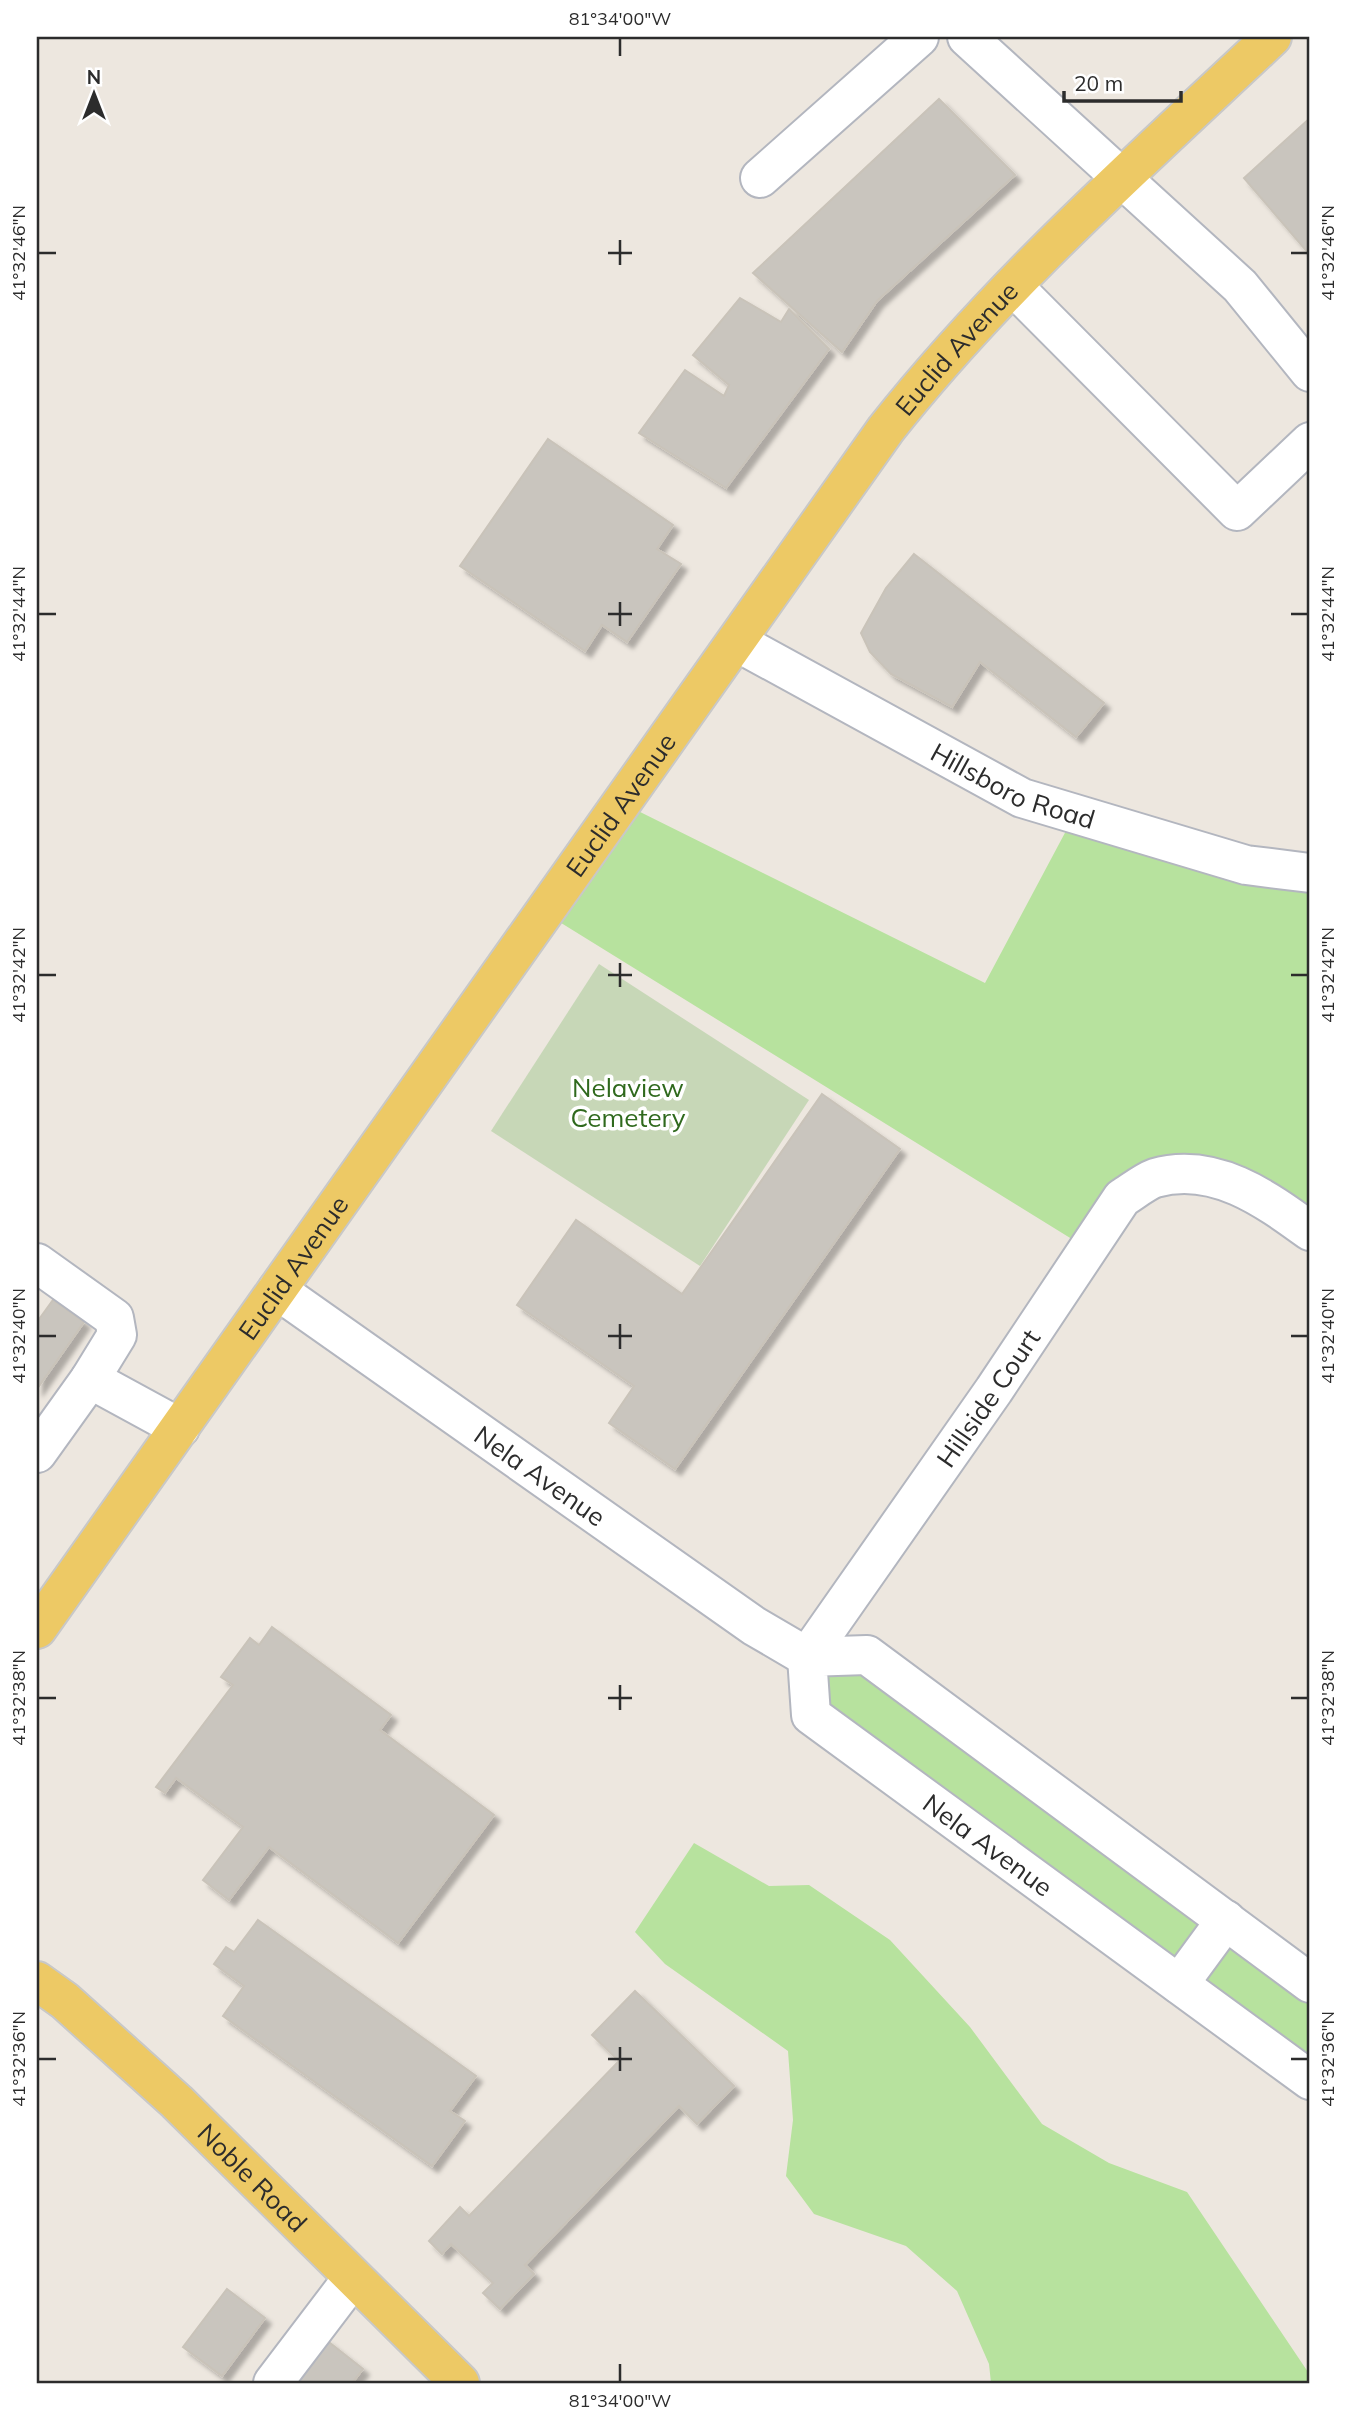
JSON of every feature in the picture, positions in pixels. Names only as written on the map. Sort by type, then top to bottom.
[{"type":"main road","name":"Euclid Avenue","points":[[37,1629],[886,429],[942,359],[1013,286],[1121,179],[1272,37]]},
{"type":"main road","name":"Noble Road","points":[[37,1981],[65,2001],[177,2102],[352,2279],[460,2383]]},
{"type":"street","points":[[760,178],[919,37]]},
{"type":"street","points":[[967,37],[1240,286],[1310,372]]},
{"type":"street","points":[[1013,286],[1237,511],[1310,442]]},
{"type":"street","name":"Hillsboro Road","points":[[737,642],[1022,798],[1246,865],[1310,873]]},
{"type":"street","name":"Hillside Court","points":[[807,1657],[994,1390],[1122,1198],[1154,1179],[1190,1174],[1225,1181],[1263,1197],[1310,1231]]},
{"type":"street","points":[[37,1263],[114,1318],[117,1335],[90,1379],[37,1453]]},
{"type":"street","name":"Nela Avenue","points":[[276,1290],[754,1626],[807,1657],[811,1715],[1310,2080]]},
{"type":"street","points":[[90,1379],[180,1428]]},
{"type":"street","points":[[807,1657],[867,1655],[1310,1983]]},
{"type":"street","points":[[1179,1984],[1226,1920]]},
{"type":"street","points":[[273,2383],[352,2279]]},
{"type":"green space","points":[[622,803],[985,983],[1075,814],[1310,873],[1310,1231],[1263,1197],[1154,1179],[1088,1249],[545,913]]},
{"type":"green space","name":"Nelaview Cemetery","points":[[599,964],[809,1100],[700,1266],[491,1131]]},
{"type":"green space","points":[[867,1655],[1310,1983],[1310,2080],[811,1715],[807,1657]]},
{"type":"green space","points":[[694,1843],[769,1886],[809,1885],[890,1940],[970,2027],[1042,2124],[1109,2163],[1187,2192],[1310,2375],[1310,2383],[991,2383],[989,2364],[957,2291],[906,2246],[814,2214],[786,2176],[793,2120],[788,2051],[665,1964],[635,1932]]},
{"type":"building","points":[[939,99],[1015,175],[877,301],[842,352],[753,273]]},
{"type":"building","points":[[1310,118],[1310,255],[1244,178]]},
{"type":"building","points":[[740,298],[781,322],[789,309],[829,349],[726,488],[639,433],[685,370],[724,396],[729,385],[693,355]]},
{"type":"building","points":[[548,439],[673,525],[657,549],[681,564],[627,642],[602,625],[585,651],[460,566]]},
{"type":"building","points":[[914,554],[1104,703],[1076,737],[980,662],[952,707],[891,674],[870,652],[861,633],[886,588]]},
{"type":"building","points":[[822,1094],[900,1149],[675,1469],[609,1423],[634,1386],[517,1305],[576,1220],[682,1294]]},
{"type":"building","points":[[53,1300],[84,1322],[37,1389],[37,1322]]},
{"type":"building","points":[[272,1627],[391,1715],[380,1730],[494,1815],[398,1943],[269,1847],[229,1900],[203,1880],[243,1827],[176,1778],[165,1793],[156,1787],[233,1685],[221,1677],[250,1638],[259,1645]]},
{"type":"building","points":[[258,1920],[476,2076],[450,2111],[465,2121],[432,2166],[223,2016],[244,1986],[214,1964],[226,1947],[234,1952]]},
{"type":"building","points":[[635,1991],[734,2086],[697,2124],[679,2106],[525,2265],[534,2274],[500,2309],[483,2293],[493,2283],[451,2244],[442,2254],[429,2241],[460,2207],[469,2216],[619,2061],[592,2035]]},
{"type":"building","points":[[227,2289],[265,2318],[222,2376],[183,2347]]},
{"type":"building","points":[[325,2339],[363,2369],[352,2383],[291,2383]]}]
